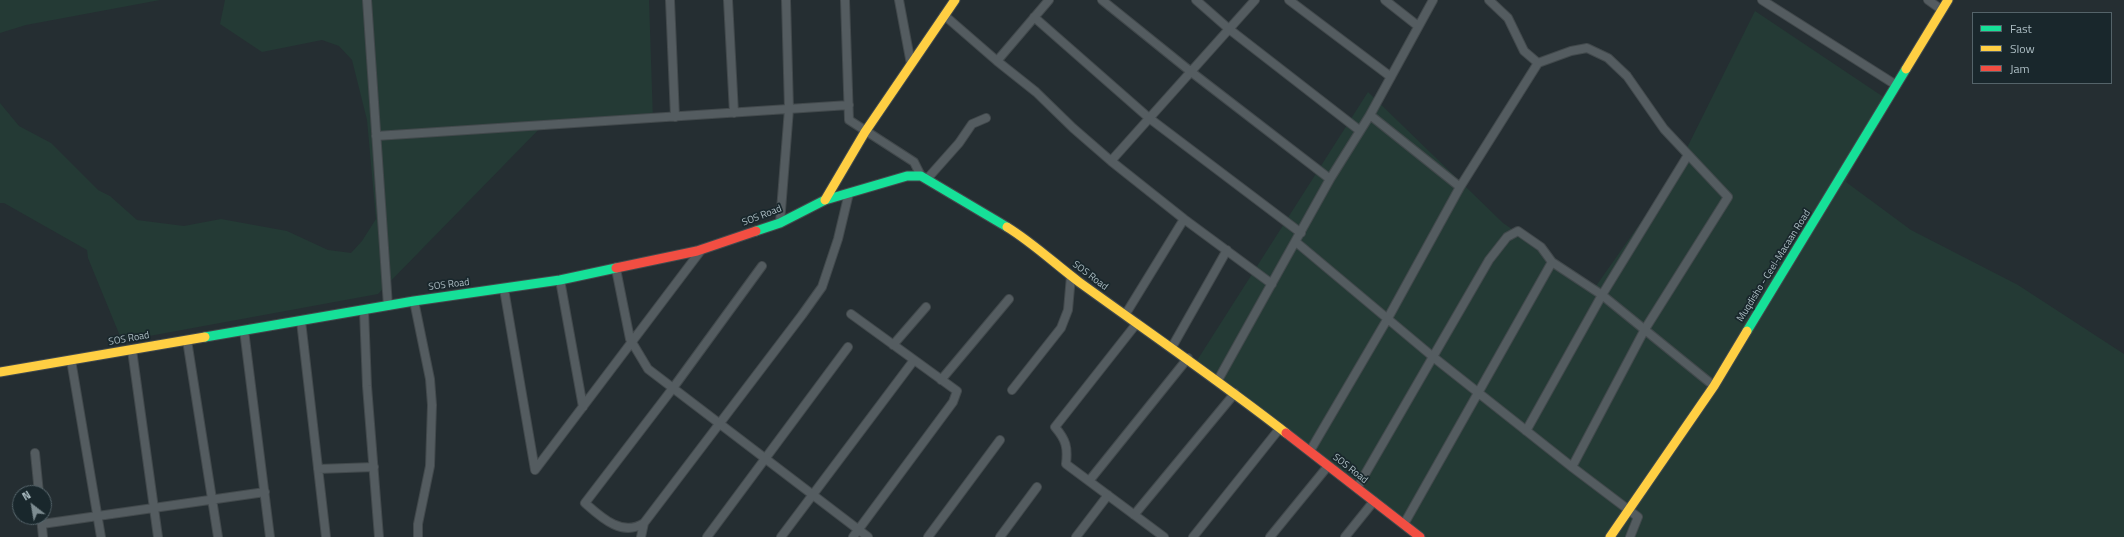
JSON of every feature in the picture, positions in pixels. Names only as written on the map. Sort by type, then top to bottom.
[{"type":"street","points":[[367,0],[388,306]]},
{"type":"street","points":[[670,0],[676,116]]},
{"type":"street","points":[[728,0],[734,113]]},
{"type":"street","points":[[780,223],[789,109],[786,0]]},
{"type":"street","points":[[845,0],[849,120],[865,132],[914,162],[924,177],[959,143],[972,124],[986,118]]},
{"type":"street","points":[[899,0],[911,64]]},
{"type":"street","points":[[825,200],[865,132],[955,0]]},
{"type":"street","points":[[997,61],[1049,0]]},
{"type":"street","points":[[1102,0],[1330,180]]},
{"type":"street","points":[[1196,0],[1230,29],[1359,130]]},
{"type":"street","points":[[1111,160],[1255,0]]},
{"type":"street","points":[[1289,0],[1391,77]]},
{"type":"street","points":[[1385,0],[1418,26]]},
{"type":"street","points":[[1218,380],[1330,180],[1359,130],[1370,115],[1432,0]]},
{"type":"street","points":[[1489,0],[1508,18],[1524,51],[1538,63]]},
{"type":"street","points":[[1762,0],[1896,85]]},
{"type":"street","points":[[1928,0],[1942,10]]},
{"type":"street","name":"Muqdisho - Ceel-Macaan Road","points":[[1610,537],[1714,386],[1948,0]]},
{"type":"street","points":[[944,15],[997,61],[1036,92],[1073,128],[1111,160],[1184,219],[1272,284]]},
{"type":"street","points":[[1034,17],[1149,118],[1301,233]]},
{"type":"street","points":[[1310,452],[1388,318],[1460,187],[1538,63],[1571,51],[1587,48],[1608,58],[1626,76],[1664,129],[1728,197],[1645,329],[1572,467]]},
{"type":"street","points":[[376,136],[849,106]]},
{"type":"street","points":[[1370,115],[1460,187]]},
{"type":"street","points":[[1526,431],[1602,295],[1688,155]]},
{"type":"street","name":"SOS Road","points":[[0,372],[414,301],[560,280],[702,250],[780,223],[825,200],[907,176],[924,177],[1025,238],[1071,276],[1218,380],[1420,537]]},
{"type":"street","points":[[762,266],[673,388],[585,503],[609,524],[622,528],[636,529],[644,523],[822,287],[838,239],[849,193]]},
{"type":"street","points":[[1125,315],[1184,219]]},
{"type":"street","points":[[1357,488],[1432,356],[1489,260],[1508,237],[1518,231],[1541,247],[1552,262],[1602,295],[1714,386]]},
{"type":"street","points":[[1296,242],[1432,356],[1572,467],[1638,517],[1630,537]]},
{"type":"street","points":[[504,289],[535,470],[702,250]]},
{"type":"street","points":[[1172,347],[1227,250]]},
{"type":"street","points":[[1404,524],[1552,262]]},
{"type":"street","points":[[616,268],[632,342],[648,369],[868,537]]},
{"type":"street","points":[[1012,390],[1060,328],[1068,310],[1071,276]]},
{"type":"street","points":[[560,280],[583,407]]},
{"type":"street","points":[[941,380],[1009,299]]},
{"type":"street","points":[[414,301],[430,378],[432,405],[430,466],[418,524],[418,537]]},
{"type":"street","points":[[894,345],[926,307]]},
{"type":"street","points":[[364,310],[379,537]]},
{"type":"street","points":[[851,314],[957,391],[953,402],[853,537]]},
{"type":"street","points":[[301,320],[326,537]]},
{"type":"street","points":[[1137,323],[1055,427],[1065,439],[1068,448],[1066,464],[1134,515],[1153,534],[1164,537]]},
{"type":"street","points":[[244,330],[270,537]]},
{"type":"street","points":[[186,340],[218,537]]},
{"type":"street","points":[[707,537],[848,347]]},
{"type":"street","points":[[132,350],[158,537]]},
{"type":"street","points":[[1089,481],[1188,358]]},
{"type":"street","points":[[71,360],[101,537]]},
{"type":"street","points":[[782,537],[914,360]]},
{"type":"street","points":[[1134,515],[1235,393]]},
{"type":"street","points":[[1193,537],[1280,428]]},
{"type":"street","points":[[928,537],[1000,440]]},
{"type":"street","points":[[35,453],[38,485]]},
{"type":"street","points":[[1270,537],[1328,466]]},
{"type":"street","points":[[318,469],[374,467]]},
{"type":"street","points":[[1000,537],[1038,487]]},
{"type":"street","points":[[52,520],[98,516],[265,492]]},
{"type":"street","points":[[1076,537],[1108,495]]},
{"type":"street","points":[[1345,537],[1374,501]]},
{"type":"street","points":[[642,537],[644,523]]},
{"type":"street","points":[[42,525],[43,537]]},
{"type":"green space","points":[[0,0],[160,0],[26,25],[0,33]]},
{"type":"green space","points":[[225,0],[649,0],[653,120],[545,123],[378,294],[122,341],[88,258],[87,250],[4,203],[0,203],[0,103],[19,126],[51,143],[98,190],[110,196],[137,220],[184,226],[221,219],[287,231],[328,250],[351,253],[362,241],[376,219],[367,120],[352,60],[339,46],[322,40],[262,52],[220,24]]},
{"type":"green space","points":[[1755,11],[1885,98],[1846,182],[1911,230],[2018,285],[2124,354],[2124,537],[1414,537],[1196,362],[1368,92],[1503,223],[1596,286],[1672,178]]},
{"type":"traffic: fast","points":[[1747,331],[1906,69]]},
{"type":"traffic: fast","points":[[756,231],[780,223],[825,200],[907,176],[921,176],[1007,227]]},
{"type":"traffic: fast","points":[[205,337],[414,301],[560,280],[616,268]]},
{"type":"traffic: slow","points":[[825,200],[865,132],[955,0]]},
{"type":"traffic: slow","points":[[1906,69],[1948,0]]},
{"type":"traffic: slow","points":[[1007,227],[1017,233],[1079,282],[1209,375],[1286,433]]},
{"type":"traffic: slow","points":[[1610,537],[1714,386],[1747,331]]},
{"type":"traffic: slow","points":[[0,372],[205,337]]},
{"type":"traffic: jam","points":[[616,268],[697,251],[756,231]]},
{"type":"traffic: jam","points":[[1286,433],[1420,537]]}]
